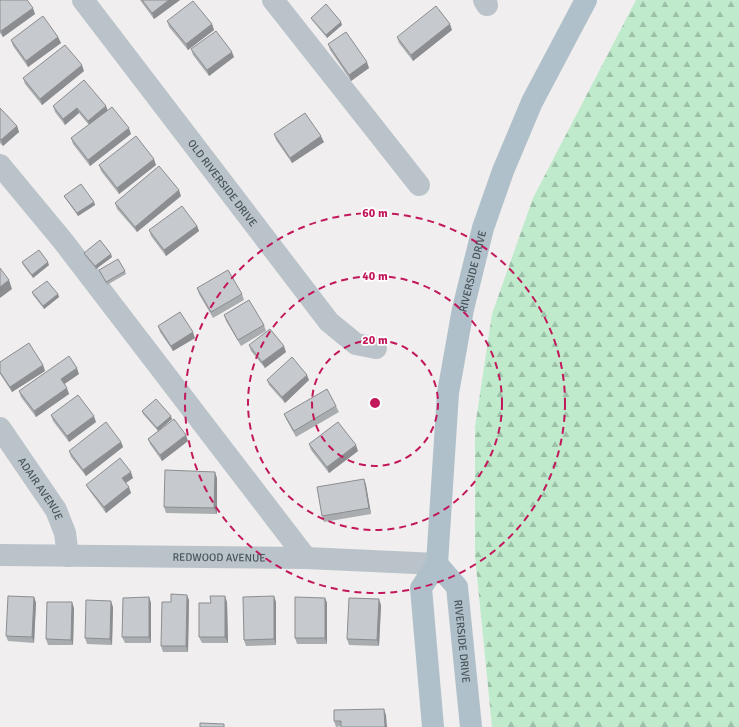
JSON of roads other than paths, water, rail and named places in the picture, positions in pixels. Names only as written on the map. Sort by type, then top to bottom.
[{"type":"main road","name":"RIVERSIDE DRIVE","points":[[471,727],[457,587],[437,564],[448,393],[463,309],[483,228],[503,171],[532,102],[586,0]]},
{"type":"main road","points":[[433,727],[421,588],[437,564]]},
{"type":"street","name":"OLD RIVERSIDE DRIVE","points":[[83,0],[329,322],[356,344],[376,348]]},
{"type":"street","points":[[273,0],[419,185]]},
{"type":"street","points":[[0,165],[63,241],[306,558]]},
{"type":"street","name":"ADAIR AVENUE","points":[[0,428],[56,510],[65,533],[68,556]]},
{"type":"street","name":"REDWOOD AVENUE","points":[[0,555],[306,558],[437,564]]}]
